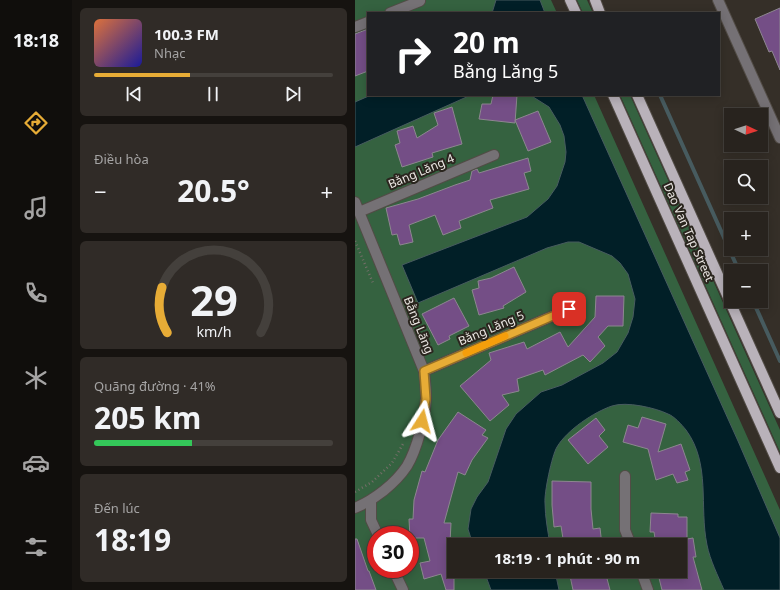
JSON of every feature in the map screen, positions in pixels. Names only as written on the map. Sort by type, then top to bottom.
[{"type":"main road","points":[[570,0],[576,12]]},
{"type":"main road","points":[[595,0],[600,12]]},
{"type":"main road","name":"Dao Van Tap Street","points":[[613,96],[780,468]]},
{"type":"main road","name":"Dao Van Tap Street","points":[[637,96],[780,414]]},
{"type":"street","points":[[718,0],[780,138]]},
{"type":"street","points":[[392,12],[420,1]]},
{"type":"street","points":[[355,27],[367,22]]},
{"type":"street","name":"Bằng Lăng 4","points":[[357,207],[494,155]]},
{"type":"street","name":"Bằng Lăng","points":[[355,509],[371,500],[392,483],[407,466],[421,433],[426,399],[424,371],[357,207]]},
{"type":"street","name":"Bằng Lăng 5","points":[[424,371],[569,309]]},
{"type":"street","points":[[625,476],[625,530],[628,538]]},
{"type":"street","points":[[371,500],[371,520],[374,526]]},
{"type":"street","points":[[355,509],[371,520]]},
{"type":"street","points":[[397,578],[403,590]]},
{"type":"street","points":[[644,578],[648,590]]},
{"type":"path","points":[[355,241],[374,284]]},
{"type":"path","points":[[355,492],[372,482],[391,463],[404,442]]},
{"type":"green space","points":[[355,0],[551,0],[557,12],[367,12],[367,96],[594,96],[780,510],[780,590],[355,590]]},
{"type":"green space","points":[[577,0],[587,0],[593,12],[583,12]]},
{"type":"green space","points":[[620,96],[630,96],[724,305],[724,308],[725,308],[780,430],[780,452]]},
{"type":"water","points":[[496,0],[540,0],[545,12],[492,12]]},
{"type":"water","points":[[369,96],[469,96],[355,147],[355,102]]},
{"type":"water","points":[[532,96],[582,96],[738,441],[780,538],[780,590],[724,590],[708,551],[705,530],[702,471],[694,443],[686,430],[673,417],[663,412],[641,406],[625,404],[612,406],[605,409],[581,422],[561,441],[555,451],[545,498],[549,538],[471,538],[468,529],[471,509],[477,497],[488,482],[506,429],[516,414],[541,392],[562,385],[603,363],[617,352],[628,333],[633,317],[635,299],[628,274],[620,263],[612,256],[579,242],[568,242],[547,248],[418,303],[402,265],[527,217],[548,199],[557,186],[565,162],[566,152],[564,136],[560,125],[549,107]]},
{"type":"water","points":[[487,578],[556,578],[559,590],[491,590]]},
{"type":"building","points":[[780,8],[780,70],[772,51],[769,52],[755,19]]},
{"type":"building","points":[[367,29],[367,71],[355,76],[355,34]]},
{"type":"building","points":[[493,96],[517,96],[515,123],[479,119],[482,104],[491,104]]},
{"type":"building","points":[[452,107],[462,144],[432,153],[433,157],[402,167],[395,145],[400,143],[397,131],[413,126],[417,138],[438,125],[434,113]]},
{"type":"building","points":[[538,111],[551,142],[528,151],[515,120]]},
{"type":"building","points":[[528,158],[531,171],[524,173],[529,189],[490,200],[493,208],[459,221],[461,228],[443,235],[435,215],[409,225],[413,242],[400,245],[397,234],[392,235],[386,208],[418,199],[470,180],[472,171],[477,169],[479,173]]},
{"type":"building","points":[[514,267],[526,292],[503,306],[504,308],[479,315],[472,290],[479,288],[478,281],[491,278]]},
{"type":"building","points":[[596,296],[624,296],[623,326],[608,326],[598,337],[605,346],[590,362],[583,355],[545,375],[543,370],[517,379],[519,391],[502,395],[509,405],[490,421],[460,386],[491,360],[489,353],[524,342],[527,349],[560,332],[568,347],[595,317]]},
{"type":"building","points":[[454,298],[469,326],[449,336],[450,339],[438,345],[422,314]]},
{"type":"building","points":[[458,412],[486,430],[482,435],[488,438],[472,460],[465,475],[458,472],[444,523],[451,523],[450,538],[447,538],[447,578],[454,578],[454,590],[446,590],[441,574],[424,579],[420,563],[430,561],[424,538],[419,538],[419,526],[409,526],[409,519],[413,519],[414,500],[422,471],[425,472],[438,440]]},
{"type":"building","points":[[642,417],[666,424],[658,452],[681,444],[690,470],[685,472],[688,480],[677,483],[673,474],[656,480],[648,449],[623,442],[628,425],[638,428]]},
{"type":"building","points":[[596,418],[605,430],[599,436],[608,447],[588,464],[568,440]]},
{"type":"building","points":[[552,481],[591,482],[593,529],[600,528],[601,538],[563,538],[561,526],[554,527]]},
{"type":"building","points":[[651,513],[678,514],[678,517],[687,517],[687,538],[655,538],[654,532],[650,532]]},
{"type":"building","points":[[693,538],[696,557],[693,557],[702,590],[662,590],[659,578],[687,578],[687,539]]},
{"type":"building","points":[[355,539],[357,539],[367,568],[367,578],[372,578],[376,590],[355,590]]},
{"type":"building","points":[[570,578],[607,578],[610,590],[573,590]]},
{"type":"waterway","points":[[660,96],[736,264]]},
{"type":"waterway","points":[[756,308],[780,361]]},
{"type":"slow traffic","points":[[466,353],[505,336]]},
{"type":"route","points":[[422,421],[426,399],[424,371],[569,309]]}]
